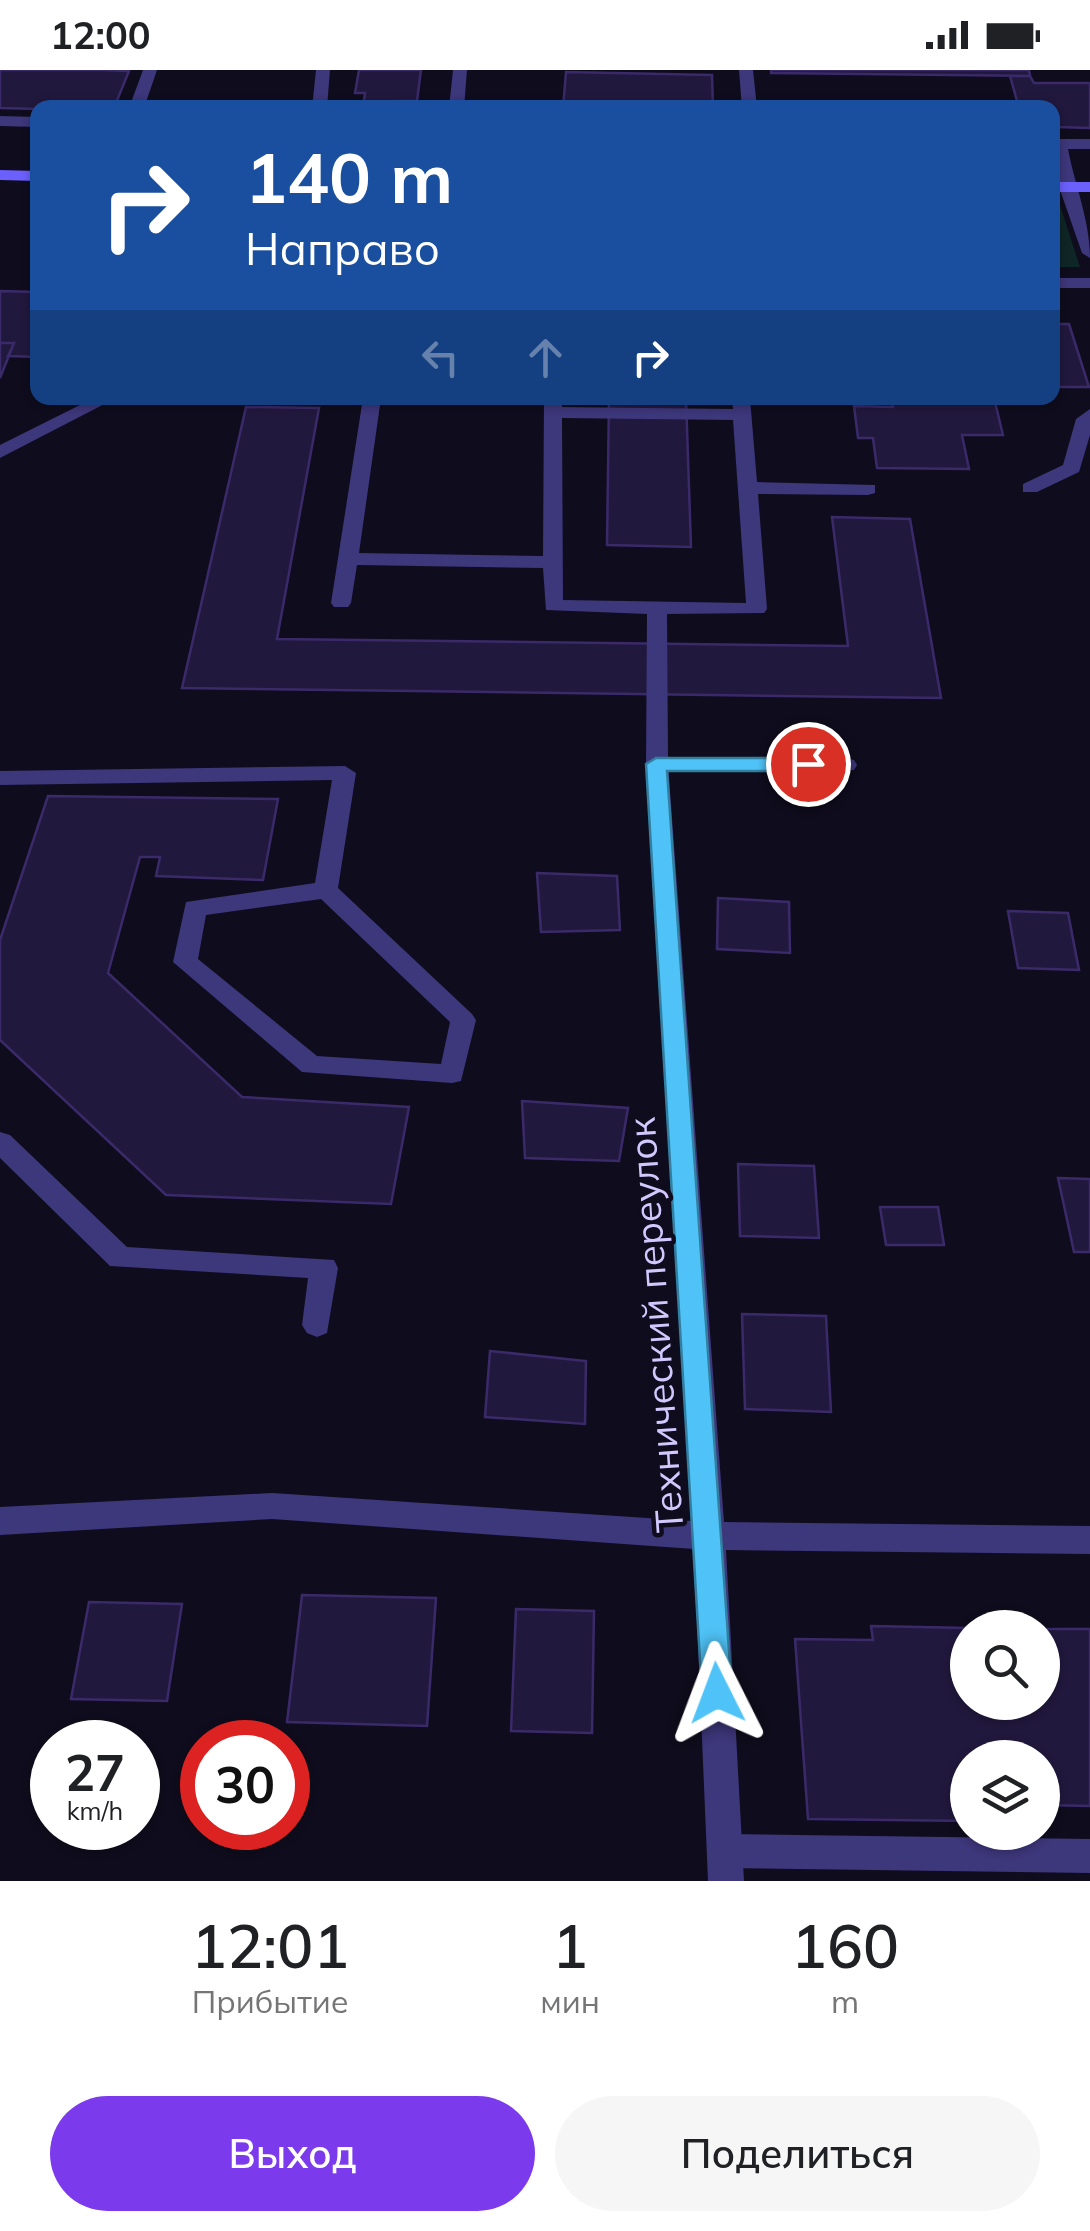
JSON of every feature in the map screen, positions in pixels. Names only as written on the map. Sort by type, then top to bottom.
[{"type":"main road","points":[[0,175],[30,176]]},
{"type":"main road","points":[[1060,187],[1090,188]]},
{"type":"street","points":[[139,100],[150,70]]},
{"type":"street","points":[[319,100],[323,70]]},
{"type":"street","points":[[457,100],[460,70]]},
{"type":"street","points":[[746,70],[749,100]]},
{"type":"street","points":[[0,121],[30,122]]},
{"type":"street","points":[[1060,144],[1090,144]]},
{"type":"street","points":[[1060,187],[1090,253]]},
{"type":"street","points":[[1060,283],[1090,283]]},
{"type":"street","points":[[0,452],[93,405]]},
{"type":"street","points":[[341,603],[371,405]]},
{"type":"street","points":[[553,405],[742,406],[757,610],[553,606],[553,405]]},
{"type":"street","points":[[1030,488],[1072,468],[1084,419],[1090,416]]},
{"type":"street","points":[[748,488],[868,489]]},
{"type":"street","points":[[349,559],[553,562]]},
{"type":"street","name":"Технический переулок","points":[[657,608],[656,764],[709,1536],[726,1866]]},
{"type":"street","points":[[656,764],[846,764]]},
{"type":"street","points":[[0,778],[346,772],[326,890]]},
{"type":"street","points":[[326,890],[463,1020],[452,1074],[311,1065],[185,962],[195,908],[326,890]]},
{"type":"street","points":[[0,1142],[120,1258],[324,1268],[317,1324]]},
{"type":"street","points":[[0,1521],[272,1506],[709,1536],[1090,1540]]},
{"type":"street","points":[[726,1866],[1090,1856]]},
{"type":"green space","points":[[1060,205],[1080,267],[1060,267]]},
{"type":"building","points":[[0,70],[129,71],[117,100],[30,100],[30,109],[0,108]]},
{"type":"building","points":[[359,70],[421,70],[417,100],[364,100],[365,93],[355,93]]},
{"type":"building","points":[[1029,70],[1030,76],[771,73]]},
{"type":"building","points":[[566,72],[712,75],[713,100],[564,100]]},
{"type":"building","points":[[1010,76],[1030,76],[1034,83],[1090,83],[1090,128],[1060,127],[1060,100],[1017,100]]},
{"type":"building","points":[[0,291],[30,292],[30,357],[8,356],[14,343],[0,343]]},
{"type":"building","points":[[1060,324],[1069,324],[1089,387],[1060,387]]},
{"type":"building","points":[[0,343],[14,343],[0,378]]},
{"type":"building","points":[[609,405],[686,405],[691,547],[607,545]]},
{"type":"building","points":[[996,405],[1003,435],[962,435],[969,469],[877,468],[873,438],[858,438],[854,406]]},
{"type":"building","points":[[246,407],[319,408],[277,639],[848,646],[832,517],[910,519],[941,698],[182,688]]},
{"type":"building","points":[[48,796],[278,799],[263,880],[156,876],[160,857],[140,857],[108,973],[242,1097],[409,1107],[391,1204],[166,1195],[0,1040],[0,940]]},
{"type":"building","points":[[537,873],[617,876],[620,930],[541,932]]},
{"type":"building","points":[[718,898],[789,902],[790,953],[717,949]]},
{"type":"building","points":[[1008,911],[1068,913],[1079,970],[1018,968]]},
{"type":"building","points":[[522,1101],[628,1108],[619,1161],[525,1158]]},
{"type":"building","points":[[738,1164],[814,1166],[819,1238],[740,1236]]},
{"type":"building","points":[[1058,1178],[1090,1179],[1090,1252],[1074,1252]]},
{"type":"building","points":[[880,1207],[938,1207],[944,1245],[886,1245]]},
{"type":"building","points":[[742,1314],[826,1316],[831,1412],[745,1409]]},
{"type":"building","points":[[490,1351],[586,1361],[585,1424],[485,1417]]},
{"type":"building","points":[[302,1595],[436,1598],[427,1726],[287,1720]]},
{"type":"building","points":[[89,1602],[182,1604],[167,1701],[71,1699]]},
{"type":"building","points":[[516,1609],[594,1611],[592,1733],[511,1731]]},
{"type":"building","points":[[871,1626],[950,1628],[950,1720],[1060,1720],[1060,1629],[1090,1629],[1090,1806],[1060,1805],[1060,1740],[950,1740],[950,1821],[808,1819],[795,1639],[873,1640]]},
{"type":"route","points":[[717,1693],[656,764],[808,764]]}]
